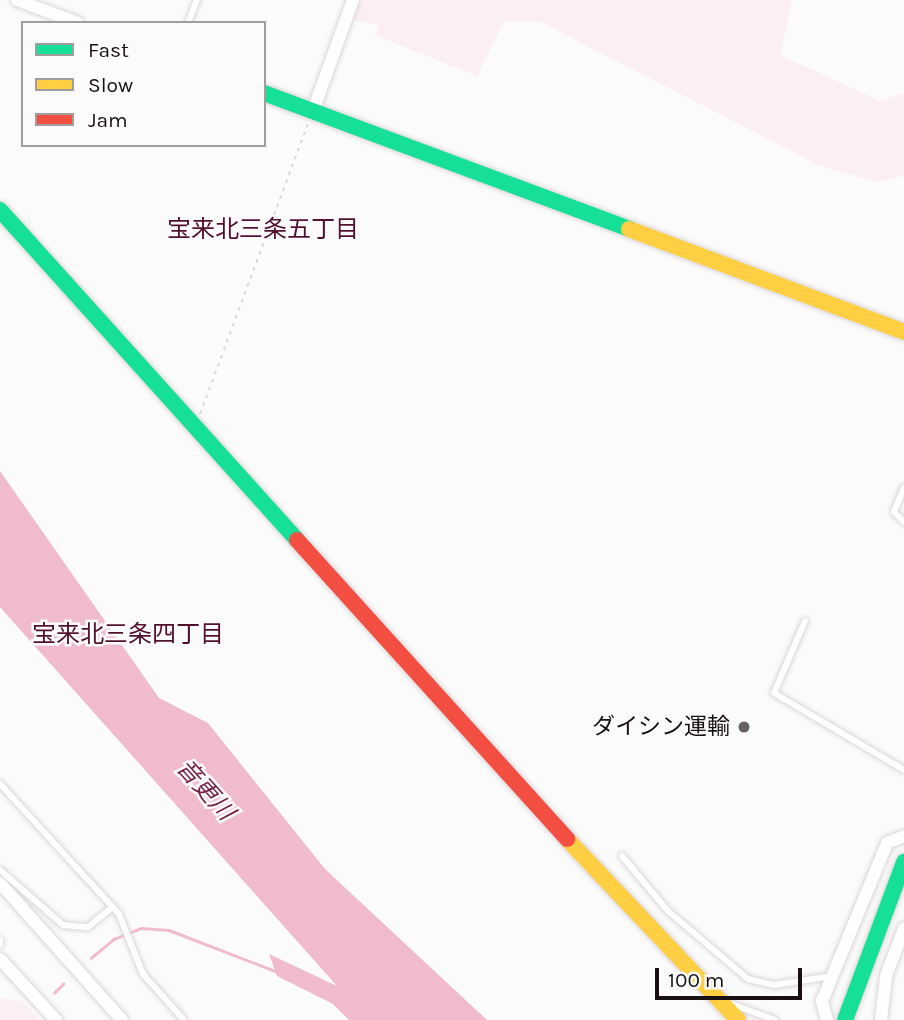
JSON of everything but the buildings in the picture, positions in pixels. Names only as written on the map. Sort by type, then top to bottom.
[{"type":"street","points":[[17,0],[73,21]]},
{"type":"street","points":[[313,111],[353,0]]},
{"type":"street","points":[[266,94],[904,332]]},
{"type":"street","points":[[0,210],[714,1000],[738,1020]]},
{"type":"street","points":[[827,1020],[822,1001],[887,843],[904,836]]},
{"type":"street","points":[[845,1020],[904,862]]},
{"type":"street","points":[[0,883],[122,1020]]},
{"type":"street","points":[[881,1020],[886,976],[904,928]]},
{"type":"street","points":[[0,960],[56,1020]]},
{"type":"lane","points":[[189,21],[197,0]]},
{"type":"lane","points":[[904,488],[894,512],[904,522]]},
{"type":"lane","points":[[805,621],[774,693],[904,770]]},
{"type":"lane","points":[[0,784],[113,907],[143,974],[184,1020]]},
{"type":"lane","points":[[622,856],[667,911],[748,979],[774,985],[832,976]]},
{"type":"lane","points":[[0,870],[63,925],[88,927],[113,907]]},
{"type":"lane","points":[[714,1000],[775,1020]]},
{"type":"path","points":[[201,419],[313,111]]},
{"type":"shaded area","points":[[360,0],[792,0],[780,55],[880,101],[904,93],[904,176],[877,182],[820,166],[541,22],[504,21],[477,76],[375,35],[379,25],[353,20]]},
{"type":"shaded area","points":[[0,998],[22,1001],[39,1020],[0,1020]]},
{"type":"water","name":"音更川","points":[[0,471],[159,698],[208,723],[325,869],[487,1020],[349,1020],[333,1004],[277,976],[269,954],[337,986],[0,607]]},
{"type":"waterway","points":[[91,958],[114,939],[141,928],[169,930],[278,972]]},
{"type":"waterway","points":[[54,993],[63,984]]},
{"type":"traffic: fast","points":[[266,94],[629,229]]},
{"type":"traffic: fast","points":[[0,210],[297,540]]},
{"type":"traffic: fast","points":[[845,1020],[904,862]]},
{"type":"traffic: slow","points":[[629,229],[904,332]]},
{"type":"traffic: slow","points":[[567,839],[738,1020]]},
{"type":"traffic: jam","points":[[297,540],[567,839]]},
{"type":"place","name":"ダイシン運輸","points":[[744,727]]},
{"type":"district","name":"宝来北三条五丁目","points":[[263,230]]},
{"type":"district","name":"宝来北三条四丁目","points":[[128,635]]}]
